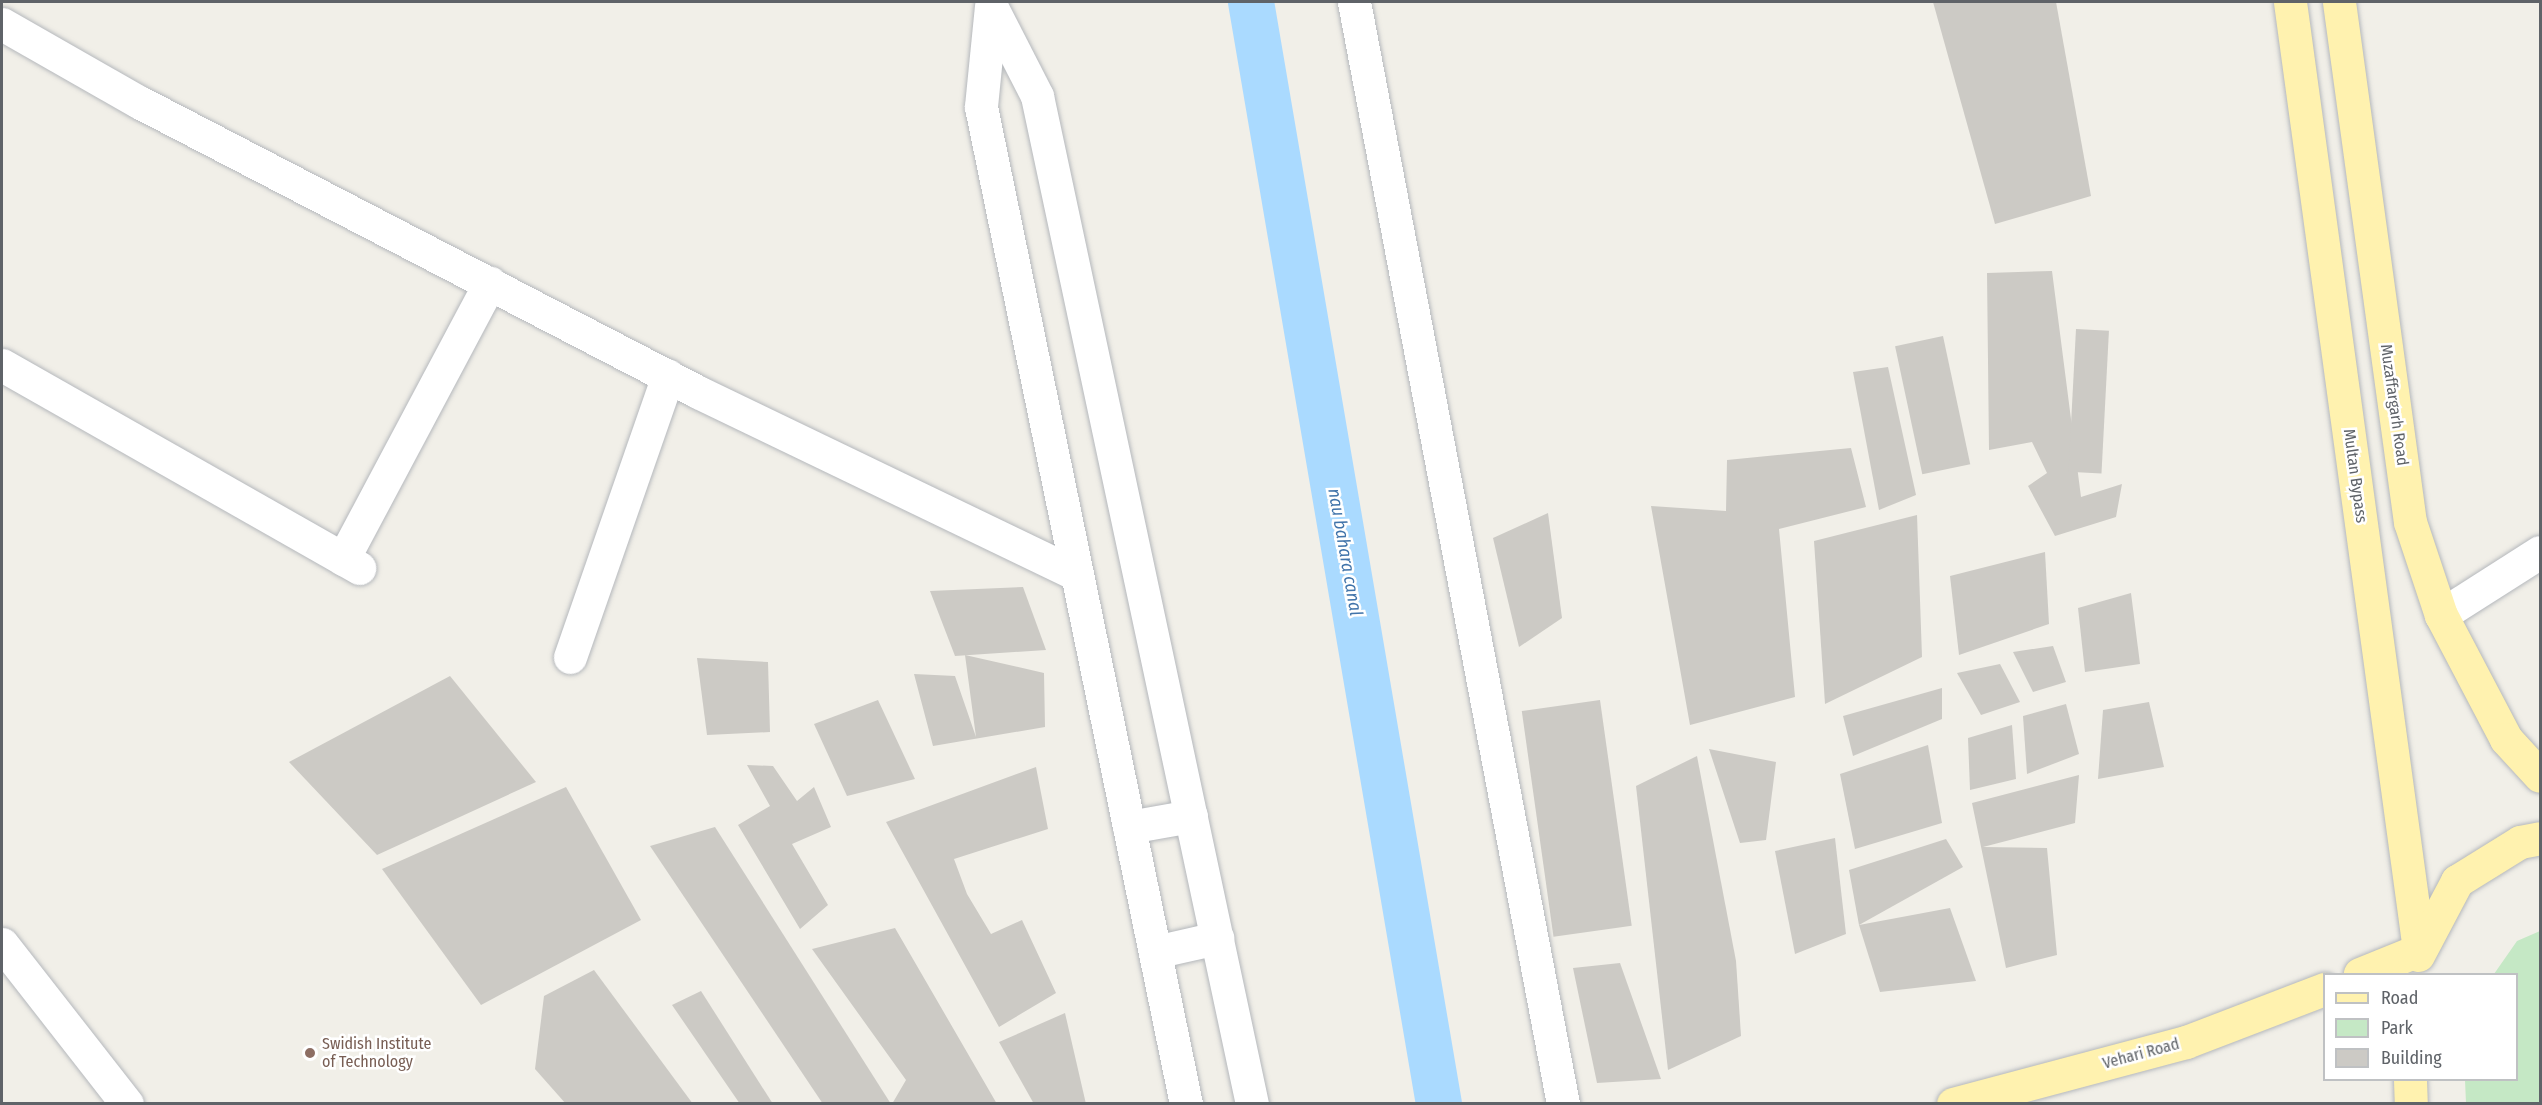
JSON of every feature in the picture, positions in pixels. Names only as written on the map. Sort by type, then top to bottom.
[{"type":"main road","name":"Multan Bypass","points":[[2290,2],[2417,962]]},
{"type":"main road","name":"Muzaffargarh Road","points":[[2340,2],[2410,522],[2441,615],[2506,739],[2541,776]]},
{"type":"main road","points":[[2369,973],[2417,962],[2457,882],[2520,842],[2541,838]]},
{"type":"main road","name":"Vehari Road","points":[[1953,1104],[2186,1042],[2323,990]]},
{"type":"main road","points":[[2410,1081],[2411,1104]]},
{"type":"street","points":[[1354,2],[1563,1104]]},
{"type":"street","points":[[991,4],[981,107],[1186,1104]]},
{"type":"street","points":[[991,4],[1037,96],[1252,1104]]},
{"type":"street","points":[[2,24],[140,102],[668,376],[1077,574]]},
{"type":"street","points":[[2,365],[351,564],[490,284]]},
{"type":"street","points":[[570,657],[668,376]]},
{"type":"street","points":[[2441,615],[2541,552]]},
{"type":"street","points":[[1129,827],[1191,816]]},
{"type":"street","points":[[1155,952],[1216,938]]},
{"type":"street","points":[[2,944],[127,1104]]},
{"type":"green space","points":[[2540,931],[2540,1103],[2466,1103],[2465,1081],[2518,1081],[2518,973],[2495,973],[2517,941]]},
{"type":"building","points":[[1933,2],[2056,2],[2091,196],[1995,224]]},
{"type":"building","points":[[2052,271],[2081,497],[2122,484],[2116,517],[2055,536],[2028,486],[2047,473],[2032,442],[1989,450],[1987,273]]},
{"type":"building","points":[[2076,329],[2109,331],[2101,474],[2069,472]]},
{"type":"building","points":[[1943,336],[1970,464],[1922,474],[1895,346]]},
{"type":"building","points":[[1888,367],[1916,495],[1879,510],[1853,372]]},
{"type":"building","points":[[1851,448],[1866,507],[1779,529],[1795,697],[1690,725],[1651,506],[1726,511],[1727,460]]},
{"type":"building","points":[[1548,513],[1562,618],[1519,647],[1493,538]]},
{"type":"building","points":[[1917,515],[1922,657],[1825,704],[1814,541]]},
{"type":"building","points":[[2045,552],[2049,624],[1959,655],[1950,576]]},
{"type":"building","points":[[1023,587],[1046,650],[955,656],[930,591]]},
{"type":"building","points":[[2131,593],[2140,664],[2085,672],[2078,608]]},
{"type":"building","points":[[2053,646],[2066,682],[2033,692],[2013,652]]},
{"type":"building","points":[[965,655],[1044,673],[1045,727],[933,746],[914,674],[955,676],[976,737]]},
{"type":"building","points":[[697,658],[768,662],[770,732],[707,735]]},
{"type":"building","points":[[2000,664],[2020,702],[1981,715],[1957,673]]},
{"type":"building","points":[[450,676],[536,782],[377,855],[289,762]]},
{"type":"building","points":[[1942,688],[1942,719],[1853,756],[1843,716]]},
{"type":"building","points":[[878,700],[915,779],[847,796],[814,724]]},
{"type":"building","points":[[1600,700],[1632,926],[1554,937],[1522,711]]},
{"type":"building","points":[[2149,702],[2164,767],[2098,779],[2103,710]]},
{"type":"building","points":[[2066,704],[2079,754],[2027,774],[2023,716]]},
{"type":"building","points":[[2012,725],[2016,779],[1970,790],[1968,738]]},
{"type":"building","points":[[1928,745],[1942,823],[1855,849],[1840,774]]},
{"type":"building","points":[[1709,749],[1776,762],[1766,840],[1740,843]]},
{"type":"building","points":[[1697,756],[1736,961],[1741,1036],[1668,1070],[1636,786]]},
{"type":"building","points":[[747,765],[773,766],[797,801],[814,787],[831,827],[792,844],[828,905],[800,929],[738,825],[770,806]]},
{"type":"building","points":[[1036,767],[1048,829],[954,859],[967,894],[991,934],[1022,920],[1056,993],[999,1027],[886,822]]},
{"type":"building","points":[[2079,775],[2075,823],[1983,847],[2047,848],[2057,955],[2006,968],[1972,803]]},
{"type":"building","points":[[566,787],[641,920],[481,1005],[382,869]]},
{"type":"building","points":[[715,827],[891,1104],[823,1104],[650,846]]},
{"type":"building","points":[[1835,838],[1846,934],[1795,954],[1775,851]]},
{"type":"building","points":[[1946,839],[1963,867],[1859,925],[1849,870]]},
{"type":"building","points":[[1950,908],[1976,981],[1880,992],[1859,925]]},
{"type":"building","points":[[895,928],[997,1104],[892,1104],[906,1080],[812,949]]},
{"type":"building","points":[[1620,963],[1661,1079],[1597,1083],[1573,968]]},
{"type":"building","points":[[594,970],[693,1104],[566,1104],[535,1069],[544,996]]},
{"type":"building","points":[[701,991],[773,1104],[740,1104],[672,1005]]},
{"type":"building","points":[[1065,1013],[1086,1104],[1034,1104],[999,1042]]},
{"type":"waterway","name":"nau bahara canal","points":[[1251,2],[1439,1104]]},
{"type":"place","name":"Swidish Institute of Technology","points":[[310,1053]]}]
